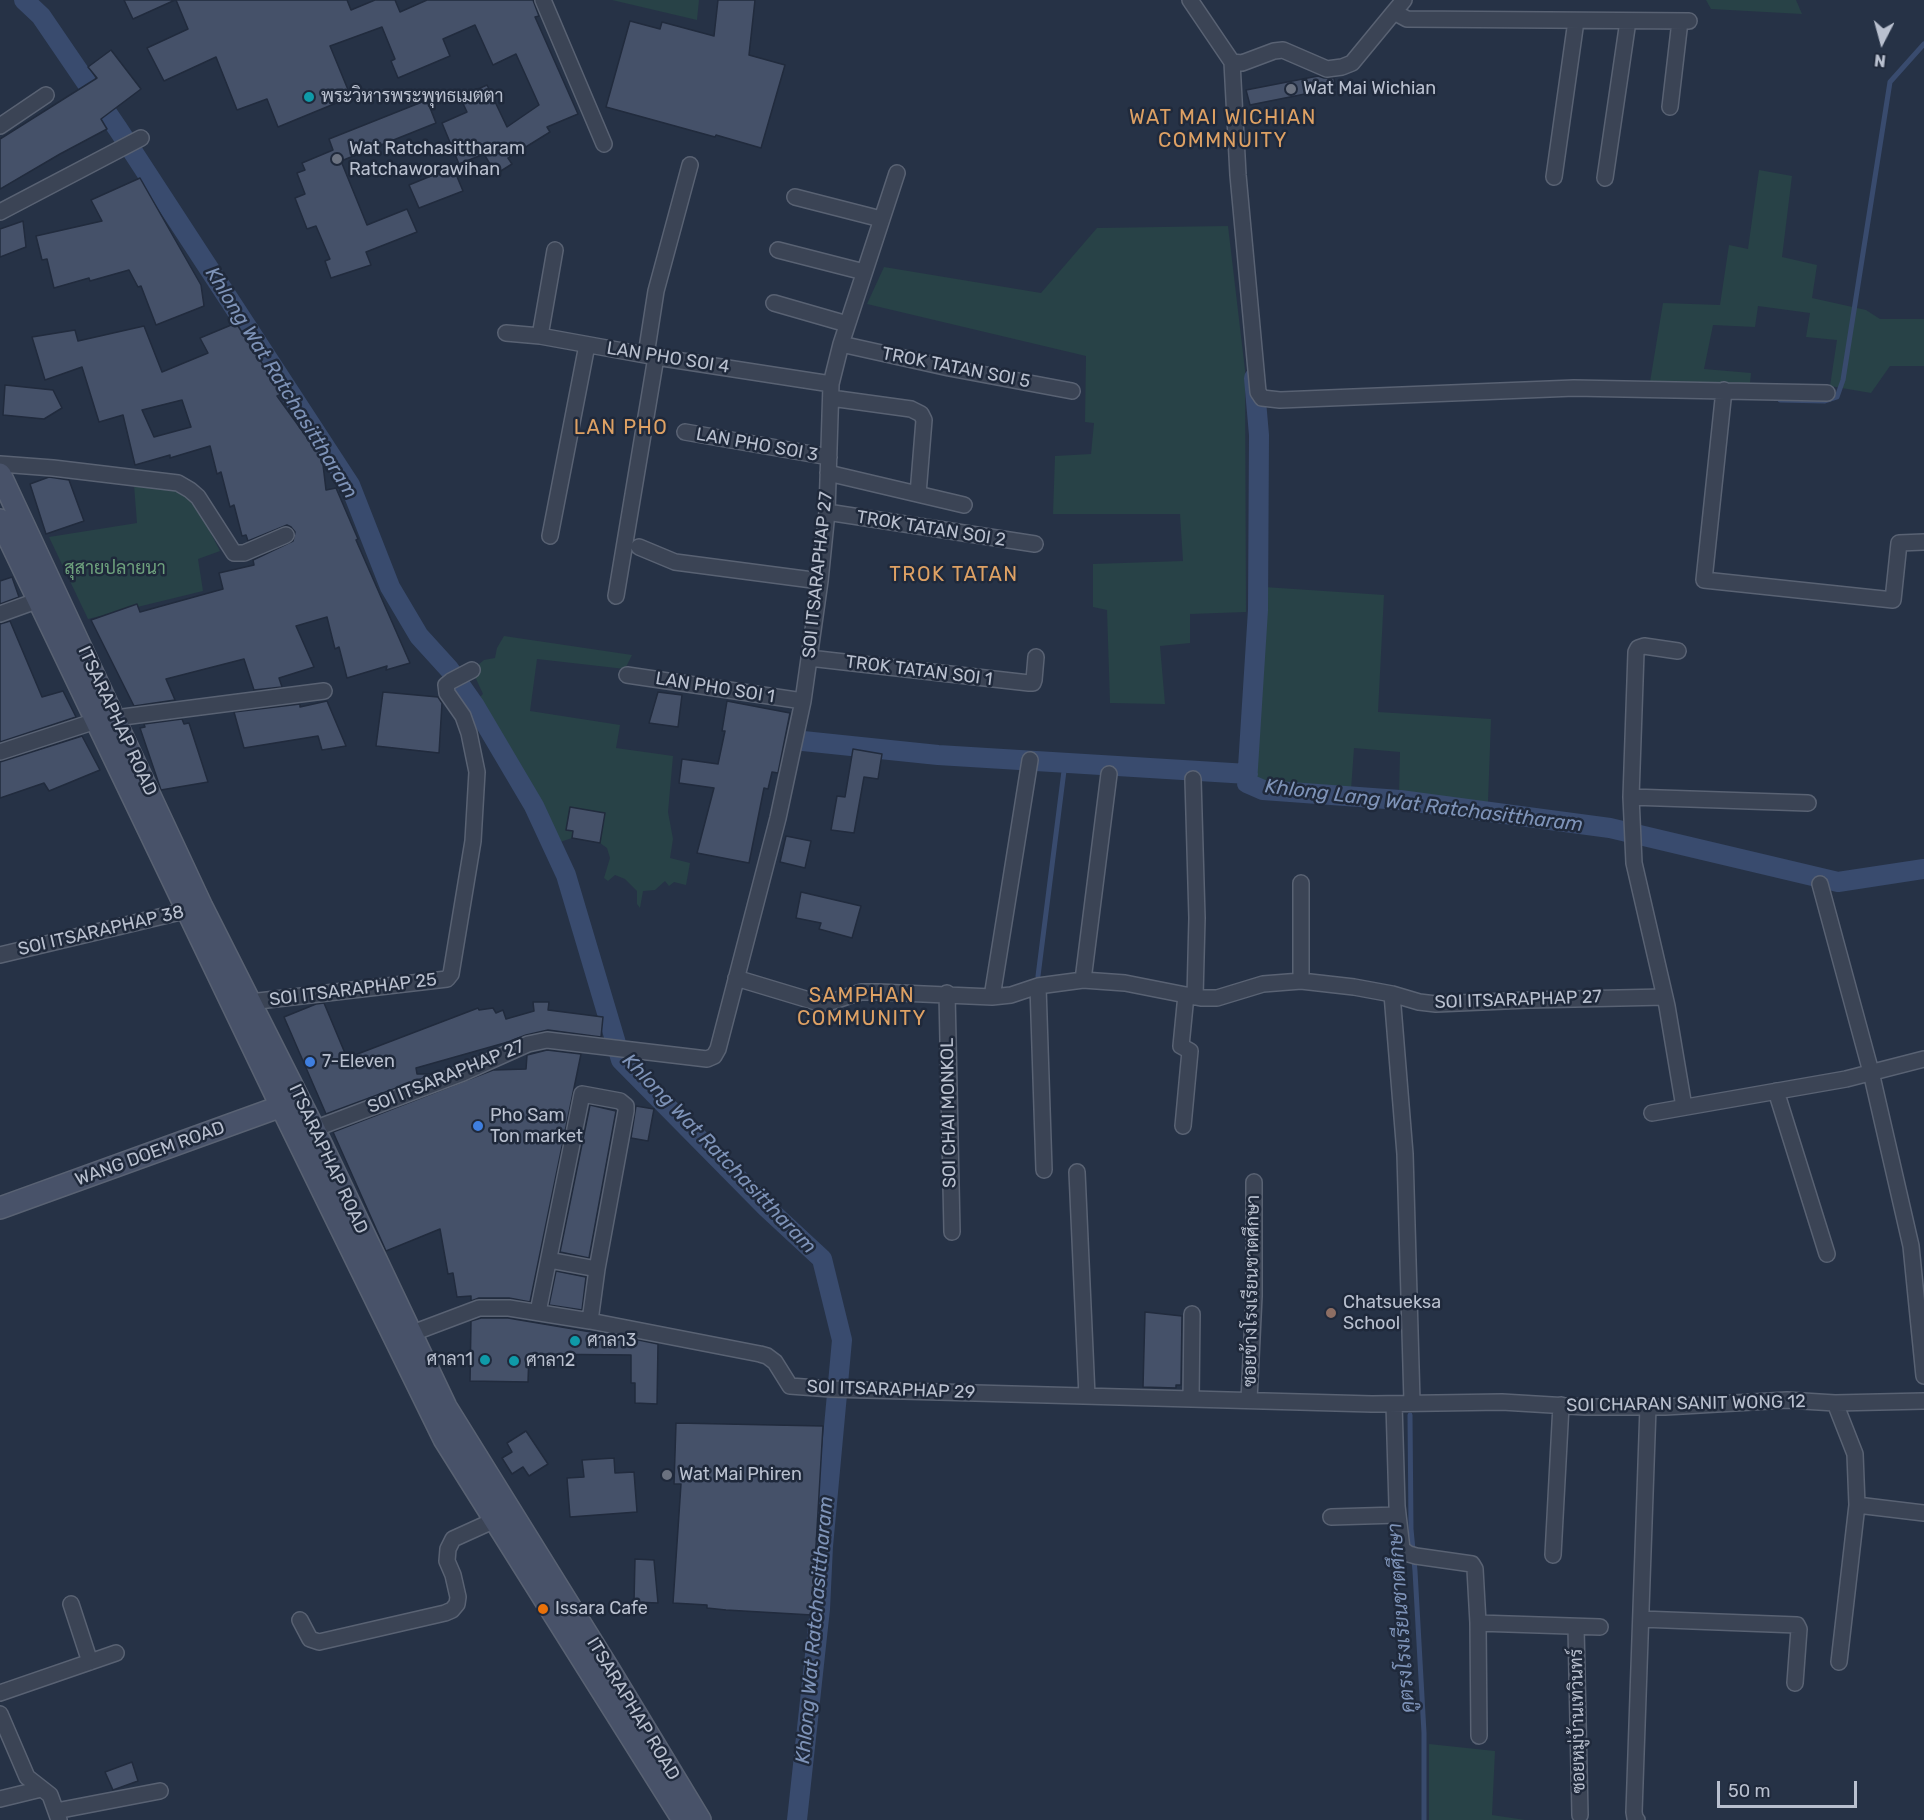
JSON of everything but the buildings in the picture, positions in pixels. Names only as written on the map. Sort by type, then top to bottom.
[{"type":"main road","name":"ITSARAPHAP ROAD","points":[[0,474],[109,718]]},
{"type":"main road","points":[[0,520],[39,600],[109,718],[195,909],[403,1336],[444,1439],[683,1820]]},
{"type":"main road","name":"ITSARAPHAP ROAD","points":[[195,909],[250,1002],[291,1103],[315,1129],[403,1336],[700,1820]]},
{"type":"main road","name":"WANG DOEM ROAD","points":[[0,1208],[291,1103]]},
{"type":"street","points":[[543,0],[603,144]]},
{"type":"street","points":[[1190,0],[1232,62],[1238,176],[1258,392],[1262,398],[1280,400],[1574,388],[1827,393]]},
{"type":"street","points":[[1232,62],[1242,63],[1282,50],[1327,69],[1342,68],[1352,63],[1404,0]]},
{"type":"street","points":[[1394,12],[1407,19],[1685,21],[1670,107]]},
{"type":"street","points":[[1554,177],[1576,21]]},
{"type":"street","points":[[1605,178],[1628,21]]},
{"type":"street","points":[[0,126],[46,95]]},
{"type":"street","points":[[0,212],[141,138]]},
{"type":"street","points":[[616,596],[651,356],[656,291],[690,165]]},
{"type":"street","name":"SOI ITSARAPHAP 27","points":[[315,1129],[463,1073],[528,1044],[547,1040],[707,1059],[714,1056],[778,818],[803,701],[827,512],[831,391],[841,344],[897,173]]},
{"type":"street","points":[[795,197],[881,219]]},
{"type":"street","points":[[540,336],[555,250]]},
{"type":"street","points":[[777,250],[864,272]]},
{"type":"street","points":[[774,303],[848,324]]},
{"type":"street","name":"LAN PHO SOI 4","points":[[506,333],[540,336],[651,356],[910,409],[921,414],[924,420],[918,494]]},
{"type":"street","name":"TROK TATAN SOI 5","points":[[841,344],[949,368],[1072,391]]},
{"type":"street","points":[[550,536],[587,345]]},
{"type":"street","points":[[1724,390],[1704,580],[1893,600],[1899,543],[1924,542]]},
{"type":"street","name":"LAN PHO SOI 3","points":[[685,432],[829,457]]},
{"type":"street","points":[[0,464],[178,483],[190,489],[198,497],[234,553],[244,553],[286,535]]},
{"type":"street","points":[[828,473],[964,505]]},
{"type":"street","name":"TROK TATAN SOI 2","points":[[827,512],[1035,544]]},
{"type":"street","points":[[639,547],[675,562],[820,581]]},
{"type":"street","points":[[0,614],[39,600]]},
{"type":"street","points":[[1678,651],[1644,646],[1638,648],[1636,652],[1631,817],[1634,863],[1665,997],[1684,1107]]},
{"type":"street","name":"TROK TATAN SOI 1","points":[[809,658],[1033,683],[1036,657]]},
{"type":"street","name":"SOI ITSARAPHAP 25","points":[[250,1002],[447,979],[451,974],[474,841],[477,772],[463,716],[449,687],[472,670]]},
{"type":"street","name":"LAN PHO SOI 1","points":[[627,675],[803,701]]},
{"type":"street","points":[[0,752],[109,718],[324,691]]},
{"type":"street","points":[[992,997],[1030,760]]},
{"type":"street","points":[[1083,980],[1109,774]]},
{"type":"street","points":[[1183,1126],[1190,1050],[1182,1046],[1190,996],[1197,918],[1193,778]]},
{"type":"street","points":[[1631,797],[1808,803]]},
{"type":"street","points":[[1300,883],[1302,981]]},
{"type":"street","points":[[1820,884],[1871,1072],[1911,1246],[1924,1376]]},
{"type":"street","name":"SOI ITSARAPHAP 38","points":[[0,955],[195,909]]},
{"type":"street","name":"SOI ITSARAPHAP 27","points":[[736,978],[828,1004],[861,992],[946,993],[992,997],[1011,995],[1038,986],[1083,980],[1125,983],[1190,996],[1217,998],[1263,984],[1302,981],[1392,994],[1419,1002],[1436,1004],[1665,997]]},
{"type":"street","points":[[1038,986],[1044,1170]]},
{"type":"street","name":"SOI CHAI MONKOL","points":[[946,993],[952,1232]]},
{"type":"street","points":[[1392,994],[1405,1154],[1412,1402]]},
{"type":"street","points":[[1652,1113],[1846,1079],[1924,1059]]},
{"type":"street","points":[[1776,1091],[1827,1254]]},
{"type":"street","points":[[538,1312],[582,1094],[620,1101],[626,1106],[590,1321]]},
{"type":"street","points":[[1077,1172],[1087,1396]]},
{"type":"street","name":"ซอยข้างโรงเรียนชาตศึกษา","points":[[1249,1400],[1254,1296],[1254,1182]]},
{"type":"street","points":[[549,1260],[597,1269]]},
{"type":"street","name":"SOI ITSARAPHAP 29","points":[[403,1336],[479,1308],[509,1308],[590,1321],[767,1356],[775,1362],[790,1386],[857,1390],[1191,1399],[1394,1404],[1412,1402]]},
{"type":"street","points":[[1191,1399],[1192,1314]]},
{"type":"street","name":"SOI CHARAN SANIT WONG 12","points":[[1412,1402],[1502,1402],[1648,1407],[1788,1400],[1835,1403],[1924,1401]]},
{"type":"street","points":[[1835,1403],[1855,1454],[1857,1505],[1839,1662]]},
{"type":"street","points":[[1394,1404],[1398,1515],[1402,1549],[1413,1555],[1472,1564],[1475,1569],[1479,1736]]},
{"type":"street","points":[[1553,1555],[1561,1405]]},
{"type":"street","points":[[1637,1820],[1634,1812],[1648,1407]]},
{"type":"street","points":[[1857,1505],[1924,1513]]},
{"type":"street","points":[[1331,1518],[1398,1515]]},
{"type":"street","points":[[300,1620],[310,1639],[319,1641],[452,1610],[458,1597],[447,1561],[448,1550],[453,1539],[495,1520]]},
{"type":"street","points":[[71,1604],[90,1662]]},
{"type":"street","points":[[1641,1619],[1797,1625],[1799,1629],[1794,1683]]},
{"type":"street","name":"ซอยหมู่บ้านเทวินทร์","points":[[1478,1623],[1600,1628]]},
{"type":"street","name":"ซอยหมู่บ้านเทวินทร์","points":[[1576,1627],[1580,1815]]},
{"type":"street","points":[[0,1693],[116,1653]]},
{"type":"street","points":[[0,1714],[27,1777],[50,1795],[58,1815],[160,1791]]},
{"type":"street","points":[[0,1799],[41,1789]]},
{"type":"green space","points":[[612,0],[699,0],[697,20]]},
{"type":"green space","points":[[1706,0],[1796,0],[1802,14],[1711,9]]},
{"type":"green space","points":[[1759,170],[1792,176],[1782,257],[1817,265],[1812,298],[1866,310],[1880,319],[1924,319],[1924,366],[1890,366],[1871,393],[1830,386],[1837,340],[1806,337],[1810,313],[1758,306],[1755,327],[1713,325],[1704,369],[1751,373],[1750,383],[1650,382],[1663,303],[1720,305],[1729,245],[1748,249]]},
{"type":"green space","points":[[1228,226],[1245,370],[1246,612],[1190,614],[1190,643],[1160,646],[1165,704],[1110,703],[1107,610],[1093,607],[1093,564],[1183,561],[1180,514],[1053,514],[1055,456],[1091,454],[1094,423],[1085,422],[1086,356],[867,304],[884,267],[1041,293],[1097,228]]},
{"type":"green space","name":"สุสายปลายนา","points":[[134,485],[173,486],[193,499],[220,551],[198,559],[203,591],[88,619],[49,537],[137,523]]},
{"type":"green space","points":[[1264,587],[1384,595],[1378,712],[1491,719],[1488,802],[1399,795],[1400,752],[1354,748],[1351,790],[1255,781]]},
{"type":"green space","points":[[504,636],[632,655],[625,669],[537,659],[530,711],[620,725],[616,748],[673,756],[668,812],[673,839],[670,858],[690,863],[686,885],[674,882],[669,886],[665,881],[655,890],[643,891],[640,908],[637,904],[637,891],[625,879],[615,875],[608,881],[604,878],[610,858],[607,848],[600,843],[605,813],[570,807],[566,830],[573,831],[572,838],[560,842],[478,699],[483,694],[472,670],[484,660],[495,658],[497,648]]},
{"type":"green space","points":[[1429,1744],[1495,1751],[1492,1815],[1525,1820],[1429,1820]]},
{"type":"waterway","name":"Khlong Wat Ratchasittharam","points":[[24,0],[41,16],[118,129],[350,485],[390,587],[419,636],[449,669],[475,706],[534,806],[566,875],[621,1060],[767,1208],[822,1259],[842,1340],[823,1546],[820,1609],[797,1820]]},
{"type":"waterway","points":[[1780,400],[1825,401],[1837,397],[1843,380],[1890,82],[1924,44]]},
{"type":"waterway","name":"Khlong Lang Wat Ratchasittharam","points":[[1254,378],[1259,435],[1258,610],[1247,783],[1263,790],[1400,800],[1610,828],[1838,882],[1924,869]]},
{"type":"waterway","points":[[803,741],[938,755],[1248,774]]},
{"type":"waterway","points":[[1038,976],[1065,763]]},
{"type":"waterway","name":"คูตรงโรงเรียนชาตศึกษา","points":[[1410,1415],[1411,1529],[1424,1733],[1424,1820]]},
{"type":"place","name":"Wat Mai Wichian","points":[[1291,89]]},
{"type":"place","name":"พระวิหารพระพุทธเมตตา","points":[[309,97]]},
{"type":"place","name":"Wat Ratchasittharam Ratchaworawihan","points":[[337,159]]},
{"type":"place","name":"7-Eleven","points":[[310,1062]]},
{"type":"place","name":"Pho Sam Ton market","points":[[478,1126]]},
{"type":"place","name":"Chatsueksa School","points":[[1331,1313]]},
{"type":"place","name":"ศาลา3","points":[[575,1341]]},
{"type":"place","name":"ศาลา1","points":[[485,1360]]},
{"type":"place","name":"ศาลา2","points":[[514,1361]]},
{"type":"place","name":"Wat Mai Phiren","points":[[667,1475]]},
{"type":"place","name":"Issara Cafe","points":[[543,1609]]},
{"type":"district","name":"WAT MAI WICHIAN COMMNUITY","points":[[1223,130]]},
{"type":"district","name":"LAN PHO","points":[[621,428]]},
{"type":"district","name":"TROK TATAN","points":[[954,575]]},
{"type":"district","name":"SAMPHAN COMMUNITY","points":[[862,1008]]}]
